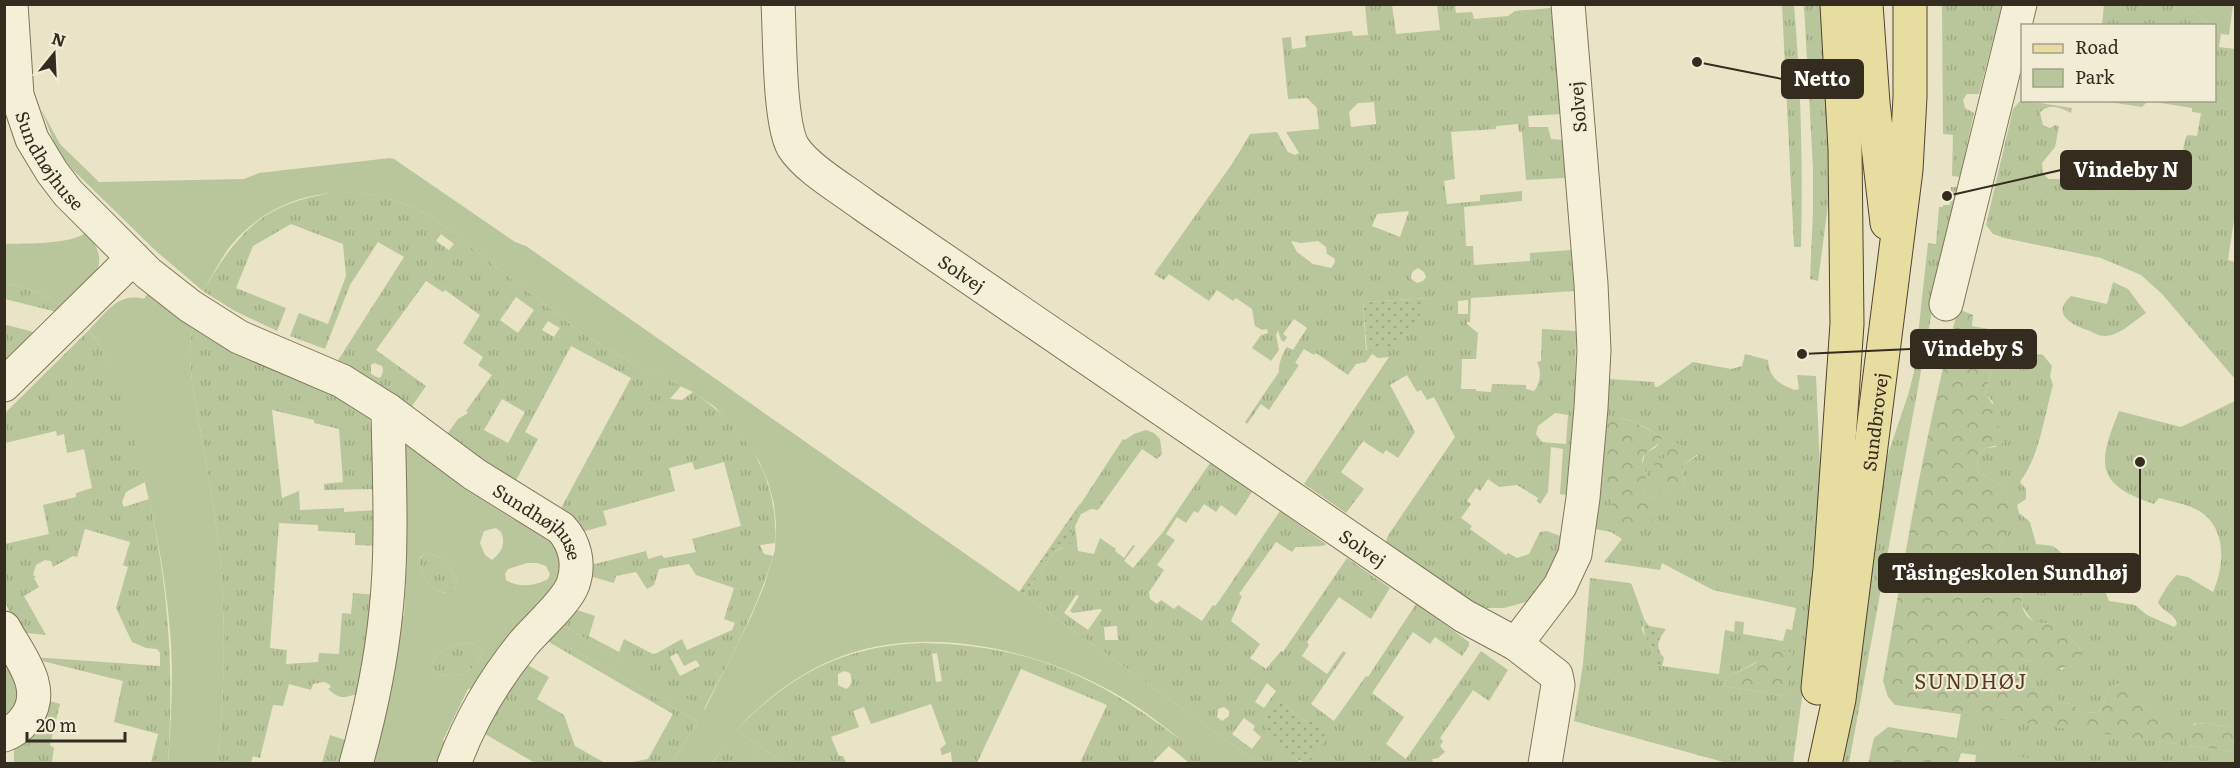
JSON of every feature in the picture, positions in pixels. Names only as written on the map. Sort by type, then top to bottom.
[{"type":"main road","name":"Sundbrovej","points":[[1811,764],[1830,569],[1847,324],[1845,149],[1838,4]]},
{"type":"main road","points":[[1866,4],[1873,103],[1893,273]]},
{"type":"main road","name":"Sundbrovej","points":[[1825,764],[1839,699],[1903,201],[1908,136],[1910,4]]},
{"type":"street","name":"Sundhøjhuse","points":[[11,4],[17,95],[32,139],[40,154],[68,192],[133,258],[166,288],[212,321],[264,349],[342,381],[388,410],[474,474],[561,528],[570,540],[576,560],[575,575],[570,590],[533,632],[500,675],[471,723],[454,764]]},
{"type":"street","name":"Solvej","points":[[778,4],[784,118],[793,147],[802,158],[865,206],[1464,616],[1516,644],[1560,586],[1572,563],[1578,542],[1585,473],[1594,350],[1591,284],[1568,4]]},
{"type":"street","points":[[1946,304],[2019,4]]},
{"type":"street","points":[[4,385],[133,258]]},
{"type":"street","points":[[356,764],[372,699],[386,610],[389,539],[388,410]]},
{"type":"street","points":[[4,628],[31,677],[34,695],[25,719],[18,727],[4,735]]},
{"type":"street","points":[[1516,644],[1558,679],[1545,764]]},
{"type":"green space","points":[[2104,4],[2184,5],[2209,24],[2102,24]]},
{"type":"green space","points":[[1365,5],[1392,5],[1396,34],[1440,30],[1437,5],[1455,5],[1456,13],[1472,12],[1474,19],[1508,16],[1515,11],[1551,8],[1561,114],[1528,116],[1529,127],[1548,127],[1551,139],[1563,140],[1565,178],[1526,180],[1522,132],[1519,132],[1518,124],[1496,126],[1496,129],[1451,132],[1455,179],[1444,181],[1447,204],[1480,201],[1480,195],[1522,191],[1522,201],[1464,207],[1466,246],[1473,246],[1474,265],[1530,261],[1530,253],[1571,250],[1574,291],[1471,298],[1470,322],[1467,324],[1478,333],[1476,359],[1462,359],[1461,389],[1491,392],[1492,384],[1526,385],[1526,389],[1534,391],[1540,377],[1537,362],[1541,361],[1542,329],[1576,331],[1575,396],[1566,495],[1560,494],[1563,449],[1551,447],[1548,492],[1540,504],[1537,501],[1538,498],[1517,485],[1499,487],[1488,479],[1480,491],[1476,488],[1467,501],[1471,504],[1461,518],[1472,526],[1470,529],[1506,555],[1508,553],[1517,558],[1529,554],[1540,532],[1547,531],[1563,537],[1560,561],[1530,601],[1504,608],[1487,608],[1471,602],[1386,542],[1387,537],[1455,437],[1434,397],[1427,400],[1421,390],[1417,392],[1407,375],[1390,385],[1415,432],[1398,458],[1386,450],[1383,454],[1363,441],[1341,472],[1364,489],[1346,513],[1304,484],[1389,357],[1378,358],[1372,354],[1366,362],[1356,364],[1348,375],[1316,353],[1314,355],[1304,349],[1295,363],[1299,365],[1269,410],[1261,404],[1247,424],[1245,422],[1279,372],[1285,349],[1287,347],[1293,350],[1307,328],[1294,319],[1283,334],[1287,337],[1284,342],[1278,330],[1276,335],[1279,350],[1271,361],[1252,348],[1261,335],[1268,333],[1267,329],[1262,330],[1255,326],[1252,309],[1236,298],[1233,301],[1217,290],[1209,301],[1169,274],[1164,280],[1154,274],[1234,161],[1250,134],[1277,132],[1288,152],[1295,155],[1299,153],[1286,132],[1319,129],[1317,108],[1307,98],[1288,99],[1282,38],[1291,37],[1292,49],[1306,47],[1305,36],[1352,31],[1353,36],[1368,35]],"holes":[[[1374,102],[1376,124],[1351,127],[1349,112],[1358,103]],[[1409,211],[1400,237],[1372,226],[1377,214]],[[1291,241],[1301,243],[1318,241],[1326,247],[1327,254],[1334,258],[1335,262],[1331,268],[1313,264],[1297,252]],[[1418,268],[1424,272],[1426,277],[1423,281],[1417,283],[1411,279],[1414,270]],[[1431,298],[1367,351],[1363,302]],[[1468,300],[1468,314],[1458,314],[1458,301]],[[1555,413],[1568,415],[1566,444],[1542,442],[1536,434],[1538,426]]]},
{"type":"green space","points":[[1782,5],[1794,5],[1801,126],[1801,247],[1794,247]]},
{"type":"green space","points":[[1804,5],[1824,5],[1832,174],[1818,281],[1810,279],[1813,168]]},
{"type":"green space","points":[[1942,5],[2002,5],[1979,94],[1967,94],[1963,100],[1965,108],[1974,113],[1960,177],[1952,176],[1953,135],[1943,134]]},
{"type":"green space","points":[[2184,5],[2233,5],[2229,35],[2221,34],[2216,30],[2216,24],[2209,24]]},
{"type":"green space","points":[[2216,30],[2221,34],[2219,47],[2235,49],[2236,206],[2228,260],[2235,262],[2235,379],[2162,294],[2141,275],[2101,258],[2004,238],[1993,234],[1986,225],[2013,109],[2021,100],[2021,102],[2072,108],[2071,113],[2050,107],[2040,113],[2043,125],[2050,128],[2055,125],[2059,126],[2055,147],[2042,163],[2043,174],[2049,179],[2062,179],[2068,170],[2099,175],[2101,164],[2144,171],[2147,153],[2163,155],[2162,161],[2169,166],[2180,163],[2186,137],[2188,135],[2197,136],[2201,113],[2192,112],[2192,108],[2155,102],[2216,102]]},
{"type":"green space","points":[[2110,102],[2147,102],[2142,107]]},
{"type":"green space","points":[[41,109],[60,144],[99,182],[244,179],[259,173],[394,159],[515,242],[526,246],[1024,595],[1258,763],[1223,765],[1208,762],[1156,720],[1128,701],[1064,669],[992,648],[956,643],[919,642],[883,645],[848,654],[817,667],[774,695],[736,730],[784,763],[761,763],[728,740],[712,763],[671,763],[698,722],[545,633],[559,623],[705,709],[764,586],[775,550],[776,524],[774,504],[759,461],[742,436],[715,407],[693,392],[630,362],[582,333],[433,218],[408,205],[381,197],[354,193],[327,194],[301,199],[276,209],[253,224],[232,244],[203,291],[156,251],[70,167],[56,147]]},
{"type":"green space","points":[[1951,187],[1958,187],[1935,295],[1849,763],[1843,764],[1885,463],[1914,372],[1928,243],[1936,244],[1939,207],[1950,205]]},
{"type":"green space","points":[[336,192],[374,195],[398,202],[433,218],[582,333],[630,362],[681,386],[670,399],[682,400],[693,392],[712,406],[744,438],[756,456],[771,496],[775,519],[775,543],[760,545],[764,554],[773,556],[767,576],[742,634],[704,709],[559,623],[571,608],[595,616],[589,636],[619,652],[624,639],[653,654],[682,639],[687,650],[732,630],[735,623],[724,619],[734,588],[696,575],[689,564],[659,569],[654,585],[647,589],[636,572],[616,576],[614,583],[586,575],[587,566],[646,551],[648,559],[662,555],[664,558],[696,552],[692,539],[741,526],[724,462],[695,470],[692,462],[669,468],[675,491],[603,511],[607,525],[578,533],[559,512],[631,378],[571,346],[525,432],[538,439],[513,486],[445,437],[458,419],[468,413],[466,411],[492,375],[478,365],[483,357],[463,343],[480,315],[445,290],[443,292],[426,281],[376,350],[426,386],[410,409],[337,362],[404,257],[378,242],[350,285],[325,349],[290,336],[299,313],[328,324],[346,276],[343,244],[291,224],[253,246],[236,288],[286,308],[277,331],[235,311],[203,291],[229,251],[256,223],[272,212],[311,197]],"holes":[[[441,234],[454,244],[449,250],[436,241]],[[516,297],[534,310],[518,333],[500,320]],[[548,321],[560,328],[554,337],[542,330]],[[374,363],[382,366],[383,373],[379,378],[371,374],[371,365]],[[502,399],[525,412],[508,443],[484,430]],[[677,653],[684,666],[696,660],[700,666],[680,676],[670,657]]]},
{"type":"green space","points":[[86,232],[99,255],[99,265],[89,282],[62,307],[35,292],[5,283],[5,244],[60,241],[80,236]]},
{"type":"green space","points":[[2113,282],[2128,289],[2146,313],[2109,336],[2098,335],[2077,326],[2063,314],[2065,303],[2071,296],[2107,304]]},
{"type":"green space","points":[[5,283],[35,292],[62,307],[57,312],[5,299]]},
{"type":"green space","points":[[148,293],[193,327],[190,349],[191,372],[215,517],[222,577],[224,640],[217,763],[168,763],[172,664],[168,608],[158,541],[124,404],[106,358],[89,330],[120,301],[127,298],[144,299]]},
{"type":"green space","points":[[1432,298],[1396,348],[1367,351],[1363,302]]},
{"type":"green space","points":[[1958,309],[1973,315],[1972,326],[1999,331],[1986,394],[1997,411],[1993,422],[2002,429],[2005,437],[2002,444],[1986,448],[1978,456],[1977,469],[1979,474],[2000,485],[2011,505],[2010,521],[2000,543],[1999,557],[2011,567],[2009,583],[2020,592],[2022,605],[2029,619],[2066,628],[2068,635],[2082,651],[2079,664],[2049,670],[2041,662],[2021,659],[2018,669],[2029,678],[2039,693],[2051,693],[2061,702],[2071,704],[2084,712],[2099,713],[2110,686],[2120,683],[2147,705],[2162,708],[2165,719],[2179,732],[2178,744],[1895,705],[1888,697],[1883,681],[1908,541],[1935,401]]},
{"type":"green space","points":[[7,325],[37,333],[5,364],[5,327]]},
{"type":"green space","points":[[193,327],[305,380],[366,412],[370,420],[376,489],[324,490],[324,484],[343,482],[339,429],[314,423],[314,420],[272,410],[282,498],[299,491],[300,510],[344,508],[344,512],[378,510],[378,546],[355,545],[355,533],[318,531],[318,525],[279,523],[270,648],[287,650],[286,664],[318,662],[319,653],[339,654],[342,613],[351,614],[353,593],[376,595],[362,693],[343,697],[333,693],[328,689],[331,687],[329,684],[324,682],[313,684],[311,690],[289,684],[283,706],[273,705],[260,758],[253,756],[251,763],[217,763],[224,640],[222,577],[215,517],[191,372],[190,349]]},
{"type":"green space","points":[[89,330],[110,365],[118,384],[145,482],[126,492],[122,502],[124,507],[149,499],[156,533],[165,598],[170,662],[168,763],[151,763],[158,734],[114,722],[123,681],[33,657],[160,666],[160,653],[157,649],[146,648],[132,642],[116,608],[128,567],[123,565],[130,542],[85,529],[77,557],[73,556],[53,567],[51,561],[45,560],[36,565],[33,575],[39,587],[24,596],[46,635],[18,632],[5,601],[5,544],[49,534],[43,505],[76,497],[76,493],[92,488],[84,449],[67,453],[64,434],[57,436],[56,431],[5,443],[5,413]]},
{"type":"green space","points":[[1995,352],[2010,358],[2043,355],[2052,366],[2050,376],[2053,385],[2041,435],[2032,460],[2020,482],[2026,489],[2026,499],[2017,505],[2019,513],[2030,522],[2036,544],[2053,546],[2079,571],[2101,581],[2109,601],[2135,605],[2147,615],[2174,627],[2177,624],[2176,620],[2158,602],[2177,575],[2188,577],[2213,592],[2221,556],[2217,532],[2203,513],[2191,507],[2159,498],[2154,504],[2120,488],[2106,470],[2107,445],[2119,411],[2181,427],[2235,401],[2235,727],[2194,724],[2187,745],[2235,752],[2235,763],[2071,764],[1955,748],[1961,713],[2178,744],[2162,709],[2147,705],[2110,686],[2099,713],[2084,712],[2071,704],[2061,702],[2051,693],[2039,693],[2029,678],[2017,669],[2020,659],[2041,662],[2062,670],[2082,651],[2068,635],[2051,624],[2034,622],[2024,608],[2020,592],[2009,583],[2011,567],[1999,557],[2000,543],[2011,513],[2010,505],[2000,485],[1979,474],[1977,469],[1978,456],[1986,448],[1996,447],[1992,422],[1993,402],[1986,394]]},
{"type":"green space","points":[[1745,354],[1768,360],[1776,380],[1795,390],[1799,389],[1797,375],[1816,376],[1822,515],[1806,669],[1793,763],[1727,763],[1574,721],[1583,664],[1590,578],[1632,585],[1644,619],[1642,630],[1656,657],[1655,665],[1719,674],[1725,630],[1734,632],[1735,621],[1744,622],[1743,634],[1783,641],[1786,629],[1792,630],[1796,608],[1713,590],[1662,563],[1660,570],[1604,562],[1622,539],[1611,532],[1595,529],[1598,491],[1611,497],[1618,519],[1654,518],[1655,500],[1643,490],[1646,473],[1642,465],[1645,453],[1655,448],[1663,437],[1628,420],[1613,418],[1605,420],[1609,379],[1654,382],[1655,387],[1658,387],[1693,362],[1731,369],[1742,366]],"holes":[[[1665,450],[1698,455],[1683,465],[1685,485],[1669,501],[1667,494],[1656,487],[1656,467],[1660,459],[1665,459]],[[1762,659],[1787,696],[1724,686],[1728,677]]]},
{"type":"green space","points":[[1615,417],[1634,422],[1663,437],[1642,460],[1646,476],[1643,490],[1655,500],[1655,506],[1653,521],[1642,529],[1633,529],[1622,523],[1616,515],[1611,497],[1598,491],[1605,420]]},
{"type":"green space","points":[[1146,430],[1154,433],[1160,439],[1162,454],[1157,459],[1142,449],[1098,510],[1091,509],[1081,514],[1075,526],[1078,551],[1094,554],[1100,538],[1124,558],[1133,545],[1135,546],[1124,561],[1133,568],[1163,532],[1210,463],[1252,492],[1236,516],[1221,505],[1216,512],[1204,504],[1198,513],[1194,511],[1186,523],[1177,517],[1166,534],[1175,540],[1157,565],[1164,570],[1149,592],[1150,599],[1157,604],[1161,600],[1174,609],[1178,605],[1202,621],[1213,605],[1215,606],[1219,601],[1280,511],[1326,544],[1296,547],[1292,552],[1276,542],[1239,594],[1242,596],[1231,621],[1260,644],[1250,658],[1266,669],[1281,651],[1283,652],[1347,558],[1390,588],[1371,619],[1339,597],[1307,642],[1309,645],[1302,656],[1327,674],[1343,651],[1346,653],[1311,704],[1334,721],[1366,676],[1368,677],[1416,604],[1469,642],[1469,646],[1462,656],[1435,637],[1430,644],[1413,632],[1372,693],[1404,717],[1386,744],[1406,759],[1481,651],[1508,670],[1489,701],[1473,690],[1440,738],[1443,741],[1440,746],[1445,752],[1438,758],[1432,759],[1435,763],[1309,763],[1329,733],[1306,722],[1278,700],[1268,722],[1269,735],[1278,746],[1302,763],[1258,763],[1024,595],[1054,552],[1066,547],[1078,508],[1123,439]],"holes":[[[1076,595],[1079,596],[1070,611],[1073,613],[1102,610],[1088,630],[1064,613]],[[1117,626],[1118,640],[1105,640],[1104,627]],[[1267,683],[1276,691],[1264,708],[1255,702]],[[1224,707],[1229,711],[1229,716],[1222,721],[1217,717],[1218,709]],[[1244,718],[1255,726],[1253,730],[1261,737],[1252,749],[1232,734]]]},
{"type":"green space","points":[[1669,439],[1698,454],[1683,465],[1685,485],[1676,503],[1668,501],[1667,494],[1656,487],[1656,467],[1651,461],[1657,454],[1660,459],[1665,458]]},
{"type":"green space","points":[[411,445],[463,477],[462,487],[514,520],[524,518],[557,539],[563,579],[479,686],[468,689],[443,740],[448,748],[442,763],[366,764],[395,621],[404,616],[407,558],[399,551],[404,446]],"holes":[[[496,528],[501,532],[502,548],[492,560],[485,555],[480,543],[484,531]],[[430,554],[445,562],[453,572],[457,583],[453,593],[440,591],[429,583],[422,571],[420,557]],[[527,563],[537,563],[546,566],[550,574],[548,579],[533,585],[521,585],[506,580],[505,574],[508,569]],[[467,643],[477,645],[482,655],[474,667],[467,671],[445,676],[432,669],[432,663],[438,655],[452,647]]]},
{"type":"green space","points":[[1081,502],[1072,525],[1070,548],[1062,548],[1054,552],[1024,595],[1019,592]]},
{"type":"green space","points":[[424,554],[441,558],[453,572],[457,583],[453,593],[434,588],[425,578],[420,565],[420,558]]},
{"type":"green space","points":[[1644,619],[1649,626],[1666,629],[1658,647],[1664,658],[1662,666],[1655,665],[1654,653],[1644,632]]},
{"type":"green space","points":[[545,633],[698,722],[671,763],[627,763],[648,759],[673,714],[542,638]]},
{"type":"green space","points":[[467,643],[477,645],[482,655],[474,667],[453,676],[445,676],[432,669],[432,663],[442,651]]},
{"type":"green space","points":[[922,643],[966,646],[1006,652],[1043,662],[1111,693],[1176,736],[1210,763],[1189,763],[1169,746],[1152,763],[1080,763],[1107,705],[1021,669],[977,763],[952,763],[951,752],[942,755],[940,749],[946,744],[931,704],[871,724],[864,707],[853,711],[859,727],[831,737],[839,756],[843,756],[846,763],[784,763],[736,730],[777,693],[820,667],[843,657],[893,645]],"holes":[[[937,653],[942,681],[936,682],[932,654]],[[844,671],[850,673],[851,680],[850,686],[846,689],[838,685],[838,674]]]},
{"type":"green space","points":[[4,650],[22,696],[4,722]]},
{"type":"green space","points":[[1771,651],[1793,652],[1787,696],[1724,686],[1728,677],[1754,664]]},
{"type":"green space","points":[[522,662],[549,677],[537,699],[564,715],[575,746],[605,763],[535,763],[480,731]]},
{"type":"green space","points":[[1278,700],[1306,722],[1314,722],[1330,733],[1309,763],[1288,754],[1270,739],[1263,720]]},
{"type":"green space","points":[[50,701],[60,704],[50,745],[54,748],[52,762],[59,763],[14,763],[14,741]]},
{"type":"green space","points":[[2198,723],[2235,727],[2235,752],[2186,745],[2190,729]]},
{"type":"green space","points":[[1888,727],[1957,738],[1953,763],[1868,764],[1874,738]]},
{"type":"green space","points":[[330,735],[351,742],[345,763],[322,763]]},
{"type":"green space","points":[[728,739],[761,763],[712,764]]},
{"type":"green space","points":[[1955,748],[2071,763],[1975,763],[1976,755],[1961,753],[1958,763],[1953,763]]},
{"type":"place","name":"Netto","points":[[1697,62]]},
{"type":"place","name":"Vindeby N","points":[[1947,196]]},
{"type":"place","name":"Vindeby S","points":[[1802,354]]},
{"type":"place","name":"Tåsingeskolen Sundhøj","points":[[2140,462]]},
{"type":"district","name":"SUNDHØJ","points":[[1971,680]]}]
